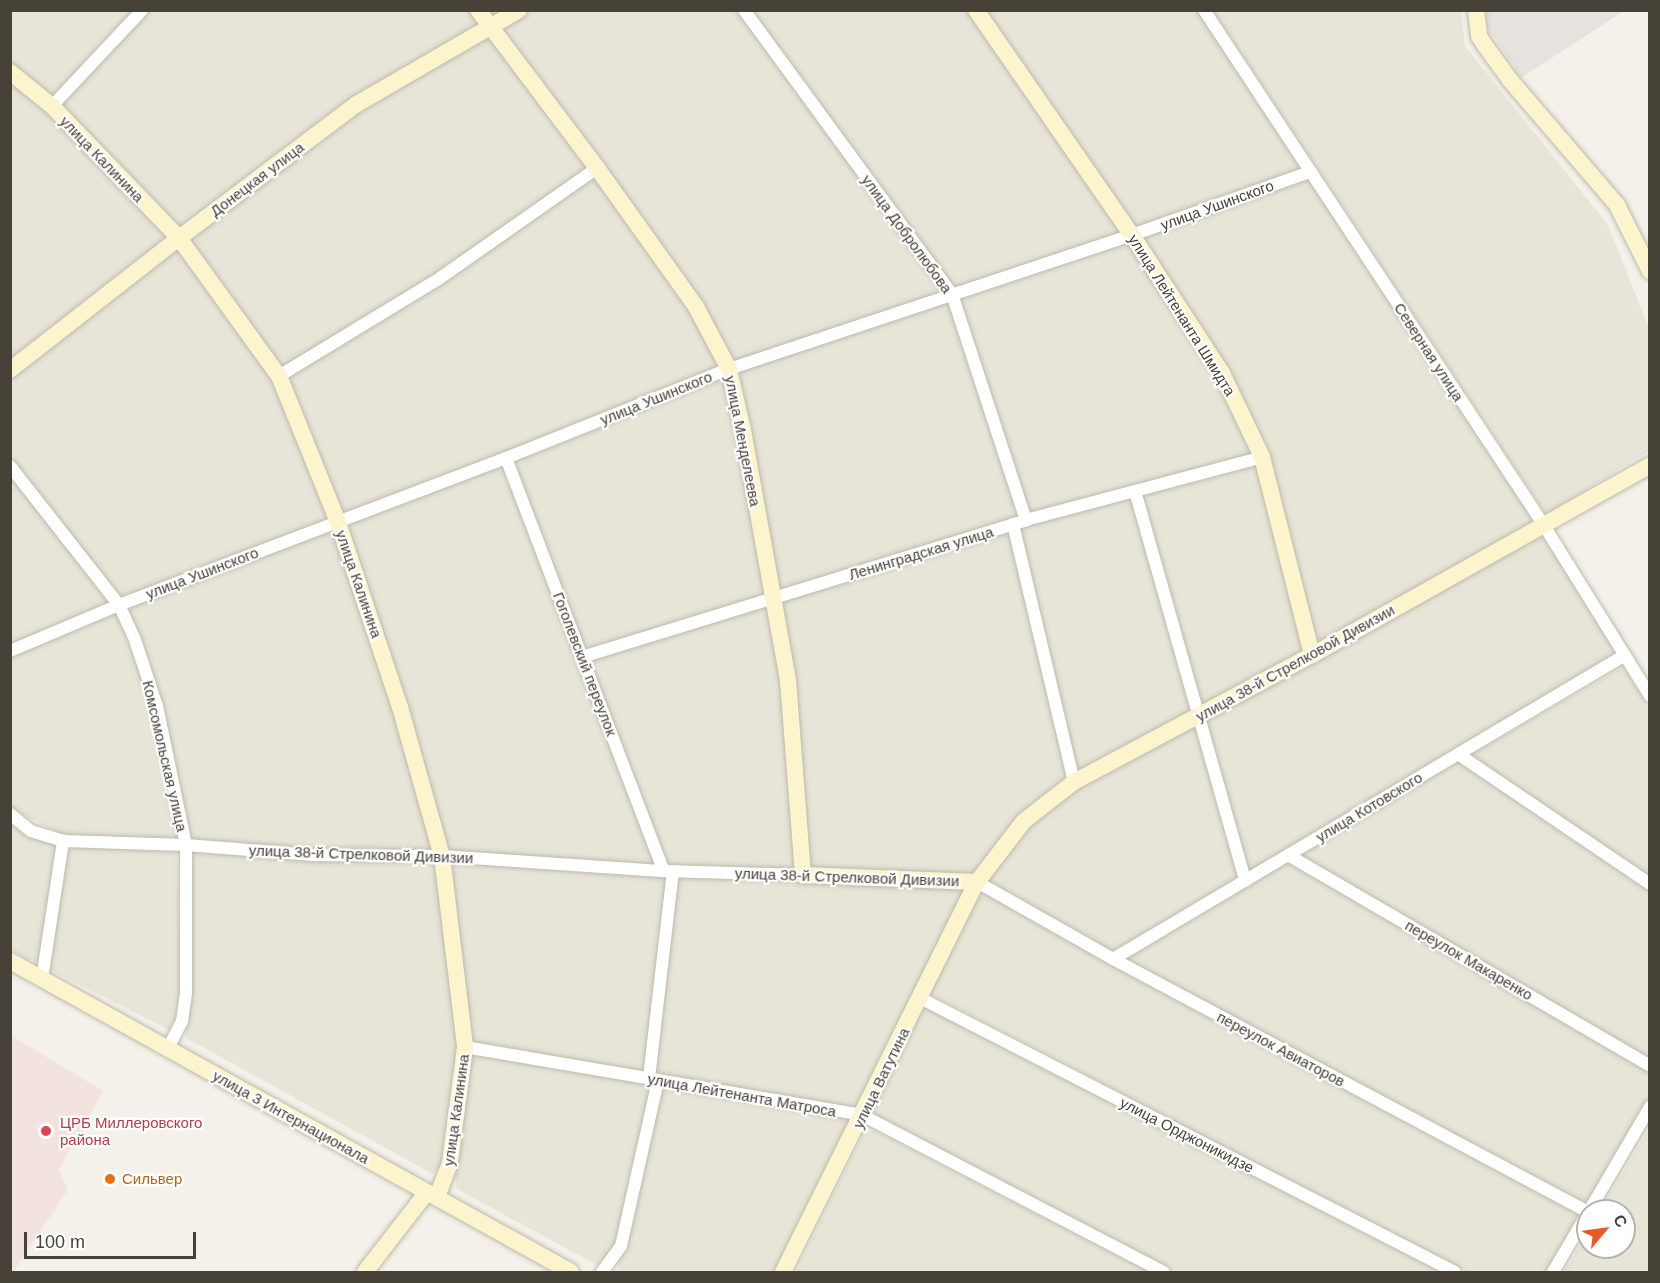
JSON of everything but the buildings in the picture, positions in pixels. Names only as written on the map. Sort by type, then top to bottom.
[{"type":"street","points":[[52,106],[142,10]]},
{"type":"street","name":"улица Менделеева","points":[[478,10],[597,168],[696,307],[729,369],[743,430],[788,680],[802,876]]},
{"type":"street","name":"Донецкая улица","points":[[10,370],[179,238],[357,104],[519,10]]},
{"type":"street","name":"улица Добролюбова","points":[[744,10],[952,294],[1026,520]]},
{"type":"street","name":"улица Лейтенанта Шмидта","points":[[976,10],[1132,235],[1222,373],[1262,457],[1312,655]]},
{"type":"street","name":"Северная улица","points":[[1204,10],[1543,524],[1650,696]]},
{"type":"street","points":[[1476,10],[1479,36],[1488,51],[1617,205],[1650,271]]},
{"type":"street","name":"улица Калинина","points":[[10,72],[52,106],[179,238],[279,376],[338,522],[400,707],[442,856],[465,1047],[450,1163],[432,1195],[365,1272]]},
{"type":"street","points":[[279,376],[440,278],[597,168]]},
{"type":"street","name":"улица Ушинского","points":[[10,651],[119,605],[506,458],[729,369],[1132,235],[1310,172]]},
{"type":"street","name":"Ленинградская улица","points":[[582,657],[1026,520],[1262,457]]},
{"type":"street","name":"Гоголевский переулок","points":[[506,458],[582,657],[668,871],[653,1079],[621,1246],[602,1272]]},
{"type":"street","name":"улица 38-й Стрелковой Дивизии","points":[[10,814],[31,831],[63,841],[186,845],[313,855],[442,856],[668,871],[977,882],[1024,821],[1074,782],[1312,655],[1650,465]]},
{"type":"street","name":"Комсомольская улица","points":[[10,466],[119,605],[135,640],[157,706],[186,845],[186,993],[182,1021],[168,1049]]},
{"type":"street","points":[[1135,491],[1245,881]]},
{"type":"street","points":[[1013,524],[1074,782]]},
{"type":"street","name":"улица Котовского","points":[[1113,959],[1625,656]]},
{"type":"street","points":[[1458,754],[1650,884]]},
{"type":"street","points":[[42,979],[63,841]]},
{"type":"street","name":"переулок Макаренко","points":[[1288,855],[1650,1066]]},
{"type":"street","name":"переулок Авиаторов","points":[[977,882],[1113,959],[1576,1206]]},
{"type":"street","name":"улица Ватутина","points":[[783,1272],[977,882]]},
{"type":"street","name":"улица 3 Интернационала","points":[[10,961],[571,1272]]},
{"type":"street","name":"улица Орджоникидзе","points":[[920,998],[1455,1272]]},
{"type":"street","name":"улица Лейтенанта Матроса","points":[[465,1047],[862,1115],[1164,1272]]},
{"type":"street","points":[[1596,1199],[1650,1107]]},
{"type":"street","points":[[1553,1272],[1576,1233]]},
{"type":"shaded area","points":[[1486,10],[1624,11],[1521,78],[1488,28]]},
{"type":"shaded area","points":[[10,11],[141,11],[51,105],[11,71]]},
{"type":"shaded area","points":[[145,11],[475,11],[594,168],[439,274],[279,373],[179,234],[54,106]]},
{"type":"shaded area","points":[[481,11],[740,11],[947,293],[731,365]]},
{"type":"shaded area","points":[[748,11],[973,11],[1127,234],[953,290]]},
{"type":"shaded area","points":[[980,11],[1200,11],[1304,170],[1133,230]]},
{"type":"shaded area","points":[[1213,11],[1461,11],[1465,46],[1608,225],[1649,328],[1649,451],[1546,514]]},
{"type":"shaded area","points":[[11,79],[49,111],[172,237],[11,365]]},
{"type":"shaded area","points":[[596,170],[693,309],[725,368],[340,518],[282,377]]},
{"type":"shaded area","points":[[1308,178],[1536,523],[1315,649],[1266,453],[1142,238]]},
{"type":"shaded area","points":[[1130,239],[1219,375],[1257,455],[1029,517],[956,297]]},
{"type":"shaded area","points":[[178,244],[274,379],[332,519],[121,599],[11,459],[11,375]]},
{"type":"shaded area","points":[[948,299],[1021,519],[776,594],[735,371]]},
{"type":"shaded area","points":[[726,374],[769,596],[585,652],[510,460]]},
{"type":"shaded area","points":[[505,460],[661,868],[444,854],[340,523]]},
{"type":"shaded area","points":[[1257,461],[1307,654],[1201,710],[1141,496]]},
{"type":"shaded area","points":[[10,468],[116,604],[10,648]]},
{"type":"shaded area","points":[[1133,494],[1196,715],[1076,778],[1017,526]]},
{"type":"shaded area","points":[[336,526],[438,853],[190,841],[125,606]]},
{"type":"shaded area","points":[[1011,528],[1071,781],[973,878],[805,872],[780,603]]},
{"type":"shaded area","points":[[1542,528],[1623,655],[1246,877],[1201,716]]},
{"type":"shaded area","points":[[771,601],[800,873],[666,868],[585,658]]},
{"type":"shaded area","points":[[116,611],[153,708],[181,841],[65,836],[10,808],[10,657]]},
{"type":"shaded area","points":[[1624,666],[1649,709],[1649,878],[1470,755]]},
{"type":"shaded area","points":[[1196,722],[1240,879],[1114,954],[984,881],[1028,826],[1079,786]]},
{"type":"shaded area","points":[[1458,758],[1649,888],[1649,1061],[1297,855]]},
{"type":"shaded area","points":[[10,815],[66,846],[176,852],[182,1003],[171,1031],[11,950]]},
{"type":"shaded area","points":[[188,846],[440,858],[462,1046],[444,1164],[433,1174],[186,1038],[190,1002]]},
{"type":"shaded area","points":[[444,858],[670,873],[646,1075],[468,1044]]},
{"type":"shaded area","points":[[1288,859],[1649,1070],[1649,1099],[1591,1199],[1576,1199],[1576,1203],[1120,959]]},
{"type":"shaded area","points":[[674,872],[975,884],[861,1112],[651,1077]]},
{"type":"shaded area","points":[[979,890],[1576,1212],[1576,1221],[1547,1272],[1466,1272],[929,993]]},
{"type":"shaded area","points":[[921,1002],[1449,1272],[1169,1272],[866,1114]]},
{"type":"shaded area","name":"ЦРБ Миллеровского района","points":[[10,1035],[103,1091],[59,1170],[68,1190],[13,1272],[10,1272]]},
{"type":"shaded area","points":[[466,1048],[656,1082],[614,1250],[597,1265],[457,1189],[454,1174]]},
{"type":"shaded area","points":[[660,1082],[858,1117],[776,1272],[617,1272]]},
{"type":"shaded area","points":[[1649,1129],[1649,1272],[1564,1272],[1576,1252],[1576,1259],[1636,1259],[1636,1199],[1607,1199]]},
{"type":"shaded area","points":[[873,1130],[1151,1272],[796,1272],[863,1135]]},
{"type":"place","name":"ЦРБ Миллеровского района","points":[[46,1131]]},
{"type":"place","name":"Сильвер","points":[[110,1179]]}]
